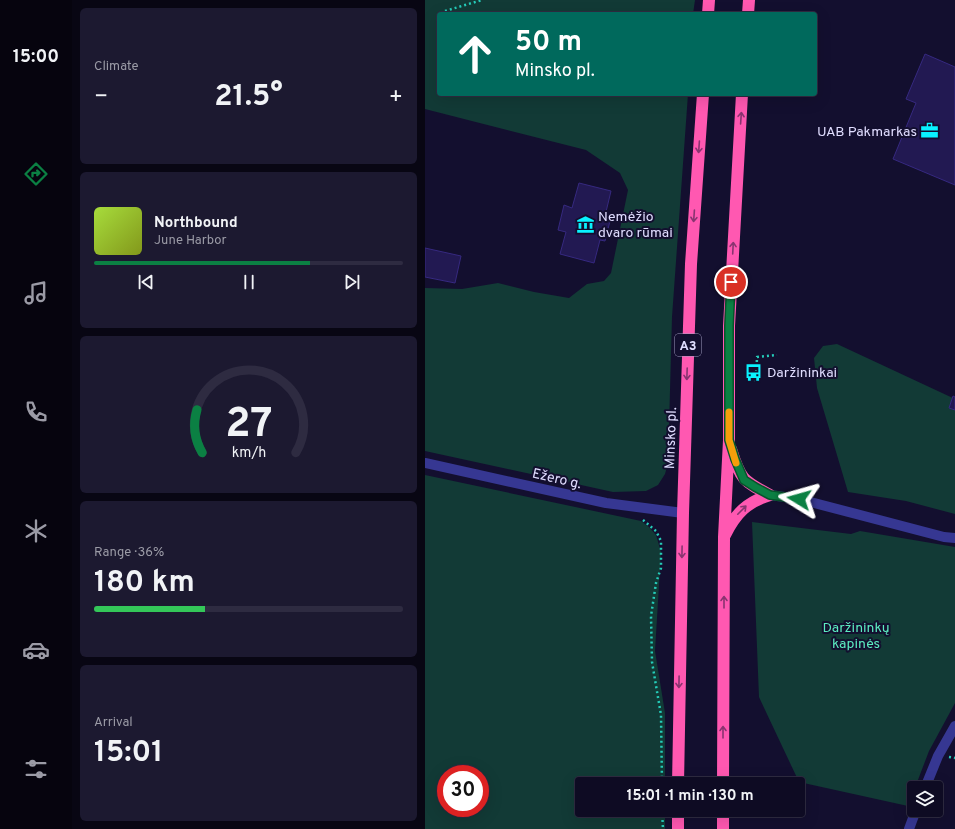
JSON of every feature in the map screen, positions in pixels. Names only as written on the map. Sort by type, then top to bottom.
[{"type":"highway","points":[[708,12],[709,0]]},
{"type":"highway","points":[[748,12],[749,0]]},
{"type":"highway","name":"Minsko pl.","points":[[678,777],[683,514],[691,264],[703,96]]},
{"type":"highway","points":[[723,777],[724,537],[729,440],[729,326],[742,96]]},
{"type":"highway","points":[[729,440],[739,471],[744,480],[770,495]]},
{"type":"highway","points":[[724,537],[734,519],[741,511],[750,503],[770,495]]},
{"type":"highway","points":[[678,817],[678,829]]},
{"type":"highway","points":[[723,817],[723,829]]},
{"type":"street","name":"Ežero g.","points":[[425,463],[606,503],[683,514]]},
{"type":"street","points":[[770,495],[799,499],[944,537],[955,538]]},
{"type":"street","points":[[928,781],[938,756],[955,726]]},
{"type":"street","points":[[909,829],[913,817]]},
{"type":"path","points":[[445,11],[483,0]]},
{"type":"path","points":[[756,382],[757,357],[777,355]]},
{"type":"path","points":[[640,519],[646,521],[656,531],[661,541],[661,568],[656,583],[651,616],[651,662],[661,715],[662,777]]},
{"type":"path","points":[[663,817],[663,829]]},
{"type":"green space","points":[[425,0],[695,0],[693,12],[437,12],[437,96],[688,96],[672,317],[668,463],[665,474],[658,485],[646,491],[613,492],[425,451],[425,288],[462,289],[498,283],[534,292],[569,298],[587,284],[604,281],[611,273],[628,190],[620,173],[586,150],[425,109]]},
{"type":"green space","points":[[837,344],[955,399],[955,514],[906,501],[848,492],[817,388],[814,358],[823,346]]},
{"type":"green space","points":[[425,475],[641,521],[656,535],[661,552],[655,651],[665,713],[665,777],[575,777],[575,817],[665,817],[665,829],[425,829]]},
{"type":"green space","name":"Daržininkų kapinės","points":[[752,522],[851,534],[860,531],[955,547],[955,703],[929,751],[918,781],[907,781],[907,806],[805,783],[805,777],[797,777],[759,697]]},
{"type":"building","name":"UAB Pakmarkas","points":[[925,54],[955,67],[955,185],[893,159],[916,103],[906,99]]},
{"type":"building","name":"Nemėžio dvaro rūmai","points":[[579,183],[611,191],[605,216],[611,217],[605,241],[600,240],[594,263],[560,254],[566,232],[558,230],[564,205],[572,208]]},
{"type":"building","points":[[425,248],[461,256],[455,283],[425,277]]},
{"type":"building","points":[[953,396],[955,397],[955,410],[949,408]]},
{"type":"slow traffic","points":[[729,412],[729,440],[736,463]]},
{"type":"place","name":"UAB Pakmarkas","points":[[930,131]]},
{"type":"place","name":"Nemėžio dvaro rūmai","points":[[585,224]]},
{"type":"place","name":"Daržininkai","points":[[754,372]]},
{"type":"route","points":[[731,282],[729,326],[729,440],[739,471],[744,480],[770,495],[799,499]]}]
